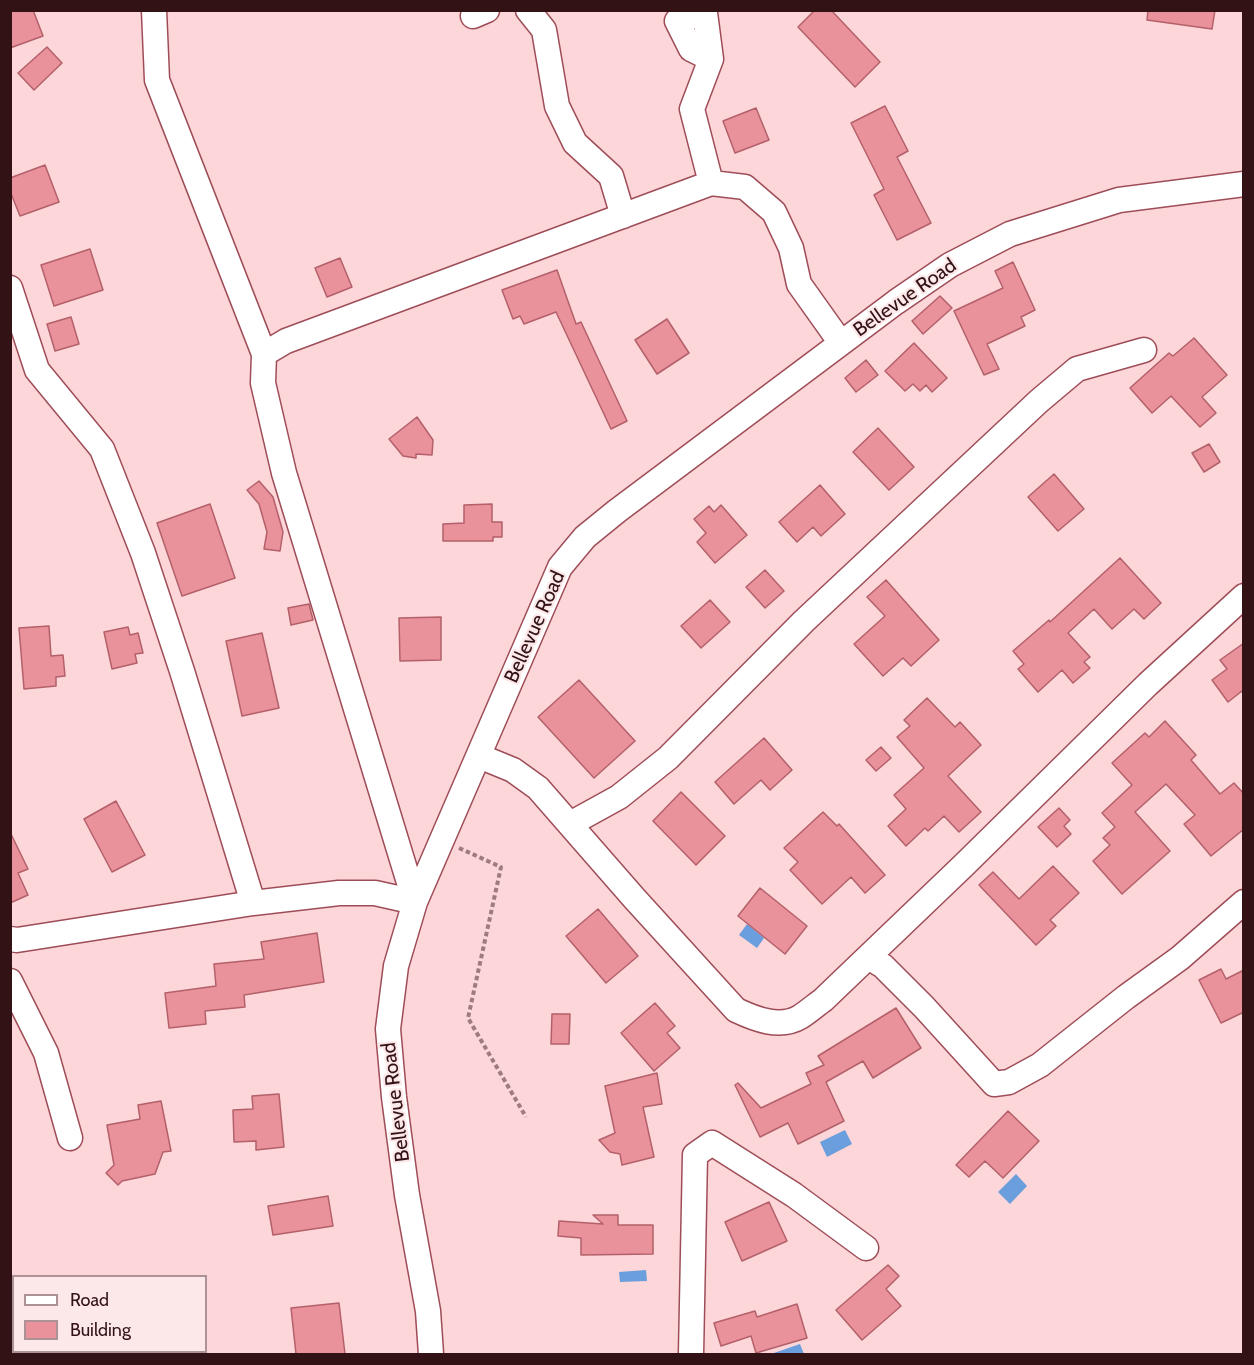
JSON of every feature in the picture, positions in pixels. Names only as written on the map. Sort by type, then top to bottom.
[{"type":"street","points":[[10,939],[17,940],[253,903],[339,893],[375,893],[415,902],[285,473],[263,383],[264,354],[158,80],[154,10]]},
{"type":"street","points":[[528,10],[544,30],[556,106],[575,143],[611,176],[623,216]]},
{"type":"street","points":[[711,58],[693,109],[711,183]]},
{"type":"street","points":[[264,354],[286,341],[711,183],[745,187],[774,212],[790,248],[799,284],[841,343]]},
{"type":"street","name":"Bellevue Road","points":[[430,1354],[428,1311],[407,1195],[388,1029],[396,966],[415,902],[560,567],[585,537],[841,343],[950,265],[1010,234],[1119,200],[1244,184]]},
{"type":"street","points":[[10,288],[38,370],[102,449],[143,553],[183,671],[253,903]]},
{"type":"street","points":[[570,824],[619,797],[668,758],[804,621],[1039,401],[1077,369],[1144,350]]},
{"type":"street","points":[[479,756],[513,770],[538,788],[736,1010],[759,1021],[780,1022],[798,1018],[823,1000],[1148,684],[1244,596]]},
{"type":"street","points":[[868,957],[883,966],[924,1007],[994,1084],[1009,1082],[1041,1065],[1126,997],[1180,958],[1244,902]]},
{"type":"street","points":[[10,981],[46,1053],[70,1138]]},
{"type":"street","points":[[691,1354],[695,1155],[712,1143],[794,1195],[866,1248]]},
{"type":"path","points":[[442,840],[501,867],[468,1018],[526,1118]]},
{"type":"water","points":[[747,924],[764,938],[757,948],[739,935]]},
{"type":"water","points":[[845,1130],[852,1144],[827,1157],[820,1142]]},
{"type":"water","points":[[1016,1174],[1027,1186],[1010,1204],[998,1192]]},
{"type":"water","points":[[646,1270],[647,1281],[620,1282],[619,1272]]},
{"type":"water","points":[[800,1344],[804,1354],[771,1354]]},
{"type":"building","points":[[10,10],[33,10],[43,36],[10,48]]},
{"type":"building","points":[[815,10],[831,10],[880,62],[855,87],[798,27]]},
{"type":"building","points":[[1148,10],[1215,10],[1212,29],[1147,20]]},
{"type":"building","points":[[47,47],[62,63],[34,90],[18,73]]},
{"type":"building","points":[[885,106],[908,151],[897,157],[931,223],[897,240],[874,195],[884,189],[851,123]]},
{"type":"building","points":[[756,108],[769,140],[735,153],[723,121]]},
{"type":"building","points":[[45,165],[59,202],[20,216],[10,191],[10,178]]},
{"type":"building","points":[[90,249],[103,290],[54,306],[41,265]]},
{"type":"building","points":[[340,258],[352,287],[327,297],[315,268]]},
{"type":"building","points":[[1013,262],[1035,310],[1021,317],[1025,326],[987,344],[999,369],[984,375],[954,311],[1003,288],[995,271]]},
{"type":"building","points":[[557,270],[576,324],[581,322],[627,421],[611,429],[556,312],[524,324],[520,316],[513,319],[502,290]]},
{"type":"building","points":[[940,296],[952,308],[923,334],[912,321]]},
{"type":"building","points":[[71,317],[79,344],[55,351],[47,324]]},
{"type":"building","points":[[667,319],[689,353],[657,374],[635,340]]},
{"type":"building","points":[[1194,338],[1227,375],[1202,397],[1216,413],[1200,427],[1171,396],[1152,413],[1130,388],[1169,353],[1173,356]]},
{"type":"building","points":[[914,343],[947,378],[932,392],[926,385],[920,391],[913,384],[905,391],[885,371]]},
{"type":"building","points":[[866,360],[878,375],[856,392],[845,378]]},
{"type":"building","points":[[417,417],[433,440],[432,455],[416,454],[416,458],[403,456],[389,439]]},
{"type":"building","points":[[878,428],[914,467],[889,490],[853,452]]},
{"type":"building","points":[[1209,444],[1220,462],[1204,472],[1192,453]]},
{"type":"building","points":[[1054,474],[1084,509],[1058,531],[1028,497]]},
{"type":"building","points":[[259,481],[273,497],[283,532],[280,551],[264,549],[267,532],[259,504],[247,490]]},
{"type":"building","points":[[820,485],[845,514],[821,536],[813,527],[797,542],[779,522]]},
{"type":"building","points":[[210,504],[235,578],[182,596],[157,523]]},
{"type":"building","points":[[492,504],[492,522],[502,522],[502,537],[493,537],[493,541],[443,541],[443,524],[464,523],[464,505]]},
{"type":"building","points":[[721,505],[747,535],[715,563],[697,542],[706,533],[694,519],[709,506],[714,512]]},
{"type":"building","points":[[1120,558],[1161,603],[1144,619],[1134,609],[1112,629],[1094,609],[1068,633],[1090,657],[1084,662],[1090,668],[1073,683],[1062,670],[1038,692],[1018,669],[1024,664],[1013,651],[1049,620],[1050,622]]},
{"type":"building","points":[[765,570],[784,591],[765,608],[746,587]]},
{"type":"building","points":[[886,580],[939,640],[911,666],[903,658],[883,676],[854,644],[885,616],[867,597]]},
{"type":"building","points":[[710,600],[730,622],[701,648],[681,626]]},
{"type":"building","points":[[309,604],[313,620],[291,625],[288,608]]},
{"type":"building","points":[[441,617],[441,660],[400,661],[399,618]]},
{"type":"building","points":[[49,626],[51,656],[63,655],[65,676],[56,677],[56,686],[24,689],[19,628]]},
{"type":"building","points":[[128,627],[130,635],[138,633],[143,653],[135,654],[137,663],[112,669],[104,632]]},
{"type":"building","points":[[262,633],[279,708],[242,716],[226,641]]},
{"type":"building","points":[[1244,643],[1244,694],[1242,691],[1228,702],[1212,680],[1227,669],[1220,660]]},
{"type":"building","points":[[579,680],[635,741],[594,778],[538,717]]},
{"type":"building","points":[[927,698],[955,727],[960,722],[981,745],[948,776],[981,812],[959,832],[944,816],[928,831],[925,828],[906,846],[888,826],[906,809],[894,795],[924,768],[897,737],[910,726],[904,720]]},
{"type":"building","points":[[1165,721],[1196,755],[1191,760],[1220,794],[1234,783],[1244,794],[1244,829],[1211,856],[1184,824],[1195,815],[1166,784],[1135,812],[1170,851],[1122,894],[1093,861],[1110,845],[1103,838],[1115,827],[1102,813],[1132,785],[1112,763],[1145,733],[1149,737]]},
{"type":"building","points":[[764,738],[792,770],[770,790],[761,780],[734,804],[715,782]]},
{"type":"building","points":[[881,747],[891,758],[876,771],[866,760]]},
{"type":"building","points":[[681,792],[725,836],[696,865],[653,821]]},
{"type":"building","points":[[116,801],[145,855],[112,872],[84,819]]},
{"type":"building","points":[[1059,808],[1070,820],[1064,826],[1071,834],[1057,847],[1038,827]]},
{"type":"building","points":[[823,812],[837,826],[839,824],[885,875],[865,893],[851,877],[822,904],[790,870],[798,862],[784,848]]},
{"type":"building","points":[[10,832],[28,869],[18,873],[28,895],[10,903]]},
{"type":"building","points":[[1053,866],[1079,893],[1050,920],[1056,926],[1036,945],[979,885],[993,872],[1019,899]]},
{"type":"building","points":[[760,888],[807,926],[785,954],[738,916]]},
{"type":"building","points":[[598,909],[638,956],[606,983],[566,936]]},
{"type":"building","points":[[317,933],[324,982],[244,995],[245,1007],[205,1011],[206,1024],[169,1028],[165,993],[216,986],[214,964],[264,959],[261,942]]},
{"type":"building","points":[[1221,969],[1226,979],[1244,970],[1244,1012],[1221,1023],[1199,980]]},
{"type":"building","points":[[655,1003],[675,1026],[667,1033],[680,1048],[654,1071],[621,1033]]},
{"type":"building","points":[[896,1008],[921,1048],[873,1078],[863,1061],[826,1082],[844,1121],[798,1144],[788,1123],[760,1137],[735,1085],[738,1083],[761,1108],[811,1084],[806,1073],[824,1065],[818,1056]]},
{"type":"building","points":[[552,1014],[570,1014],[569,1044],[551,1044]]},
{"type":"building","points":[[657,1073],[662,1104],[643,1107],[654,1157],[622,1165],[620,1154],[610,1152],[599,1140],[615,1133],[605,1086]]},
{"type":"building","points":[[279,1094],[284,1147],[256,1150],[256,1141],[234,1142],[233,1110],[253,1109],[252,1096]]},
{"type":"building","points":[[161,1101],[171,1151],[163,1152],[155,1174],[122,1181],[118,1185],[106,1173],[114,1165],[107,1125],[140,1119],[138,1105]]},
{"type":"building","points":[[1008,1111],[1039,1141],[1003,1178],[985,1161],[969,1177],[956,1165]]},
{"type":"building","points":[[328,1196],[333,1226],[273,1235],[268,1206]]},
{"type":"building","points":[[769,1202],[787,1241],[742,1261],[725,1222]]},
{"type":"building","points":[[593,1215],[618,1215],[618,1225],[653,1225],[653,1254],[581,1255],[581,1238],[558,1236],[559,1221],[603,1224]]},
{"type":"building","points":[[888,1265],[899,1276],[886,1289],[901,1306],[862,1340],[836,1310]]},
{"type":"building","points":[[339,1303],[345,1354],[296,1354],[291,1308]]},
{"type":"building","points":[[797,1304],[807,1338],[756,1353],[751,1336],[721,1346],[714,1323],[755,1311],[757,1317]]}]
